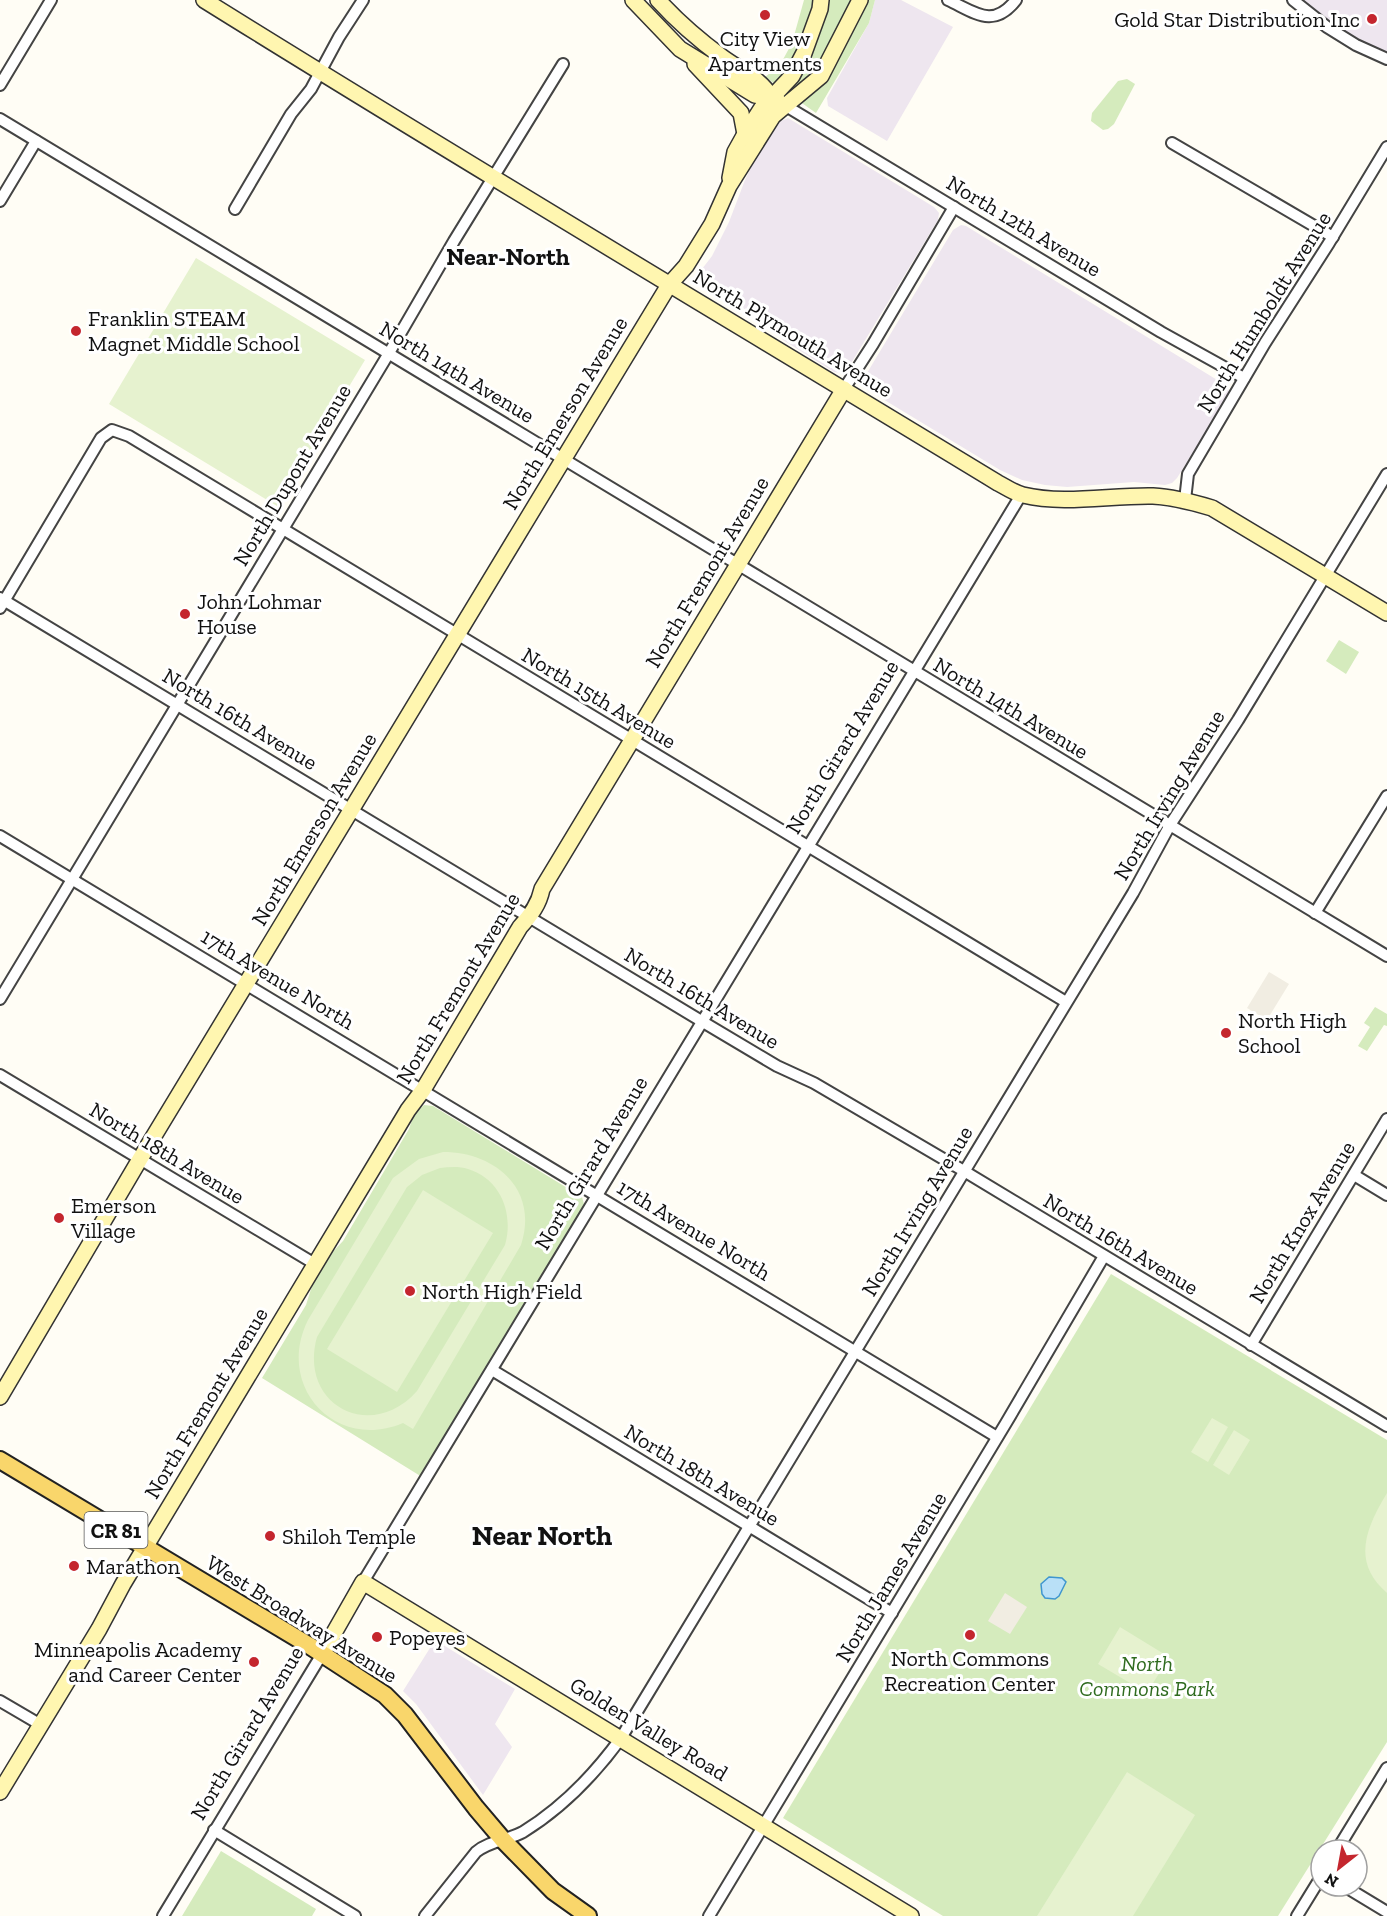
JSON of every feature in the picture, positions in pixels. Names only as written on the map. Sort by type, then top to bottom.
[{"type":"main road","name":"West Broadway Avenue","points":[[0,1460],[322,1654],[385,1695],[405,1715],[476,1808],[504,1840],[552,1891],[588,1916]]},
{"type":"street","points":[[0,85],[51,0]]},
{"type":"street","name":"North Plymouth Avenue","points":[[204,0],[669,285],[998,483],[1022,495],[1065,500],[1154,496],[1185,500],[1212,508],[1387,613]]},
{"type":"street","points":[[235,209],[291,114],[311,89],[339,37],[363,0]]},
{"type":"street","points":[[633,0],[741,113],[744,134]]},
{"type":"street","points":[[658,0],[682,24],[723,58],[763,84],[772,98]]},
{"type":"street","points":[[729,186],[735,152],[761,108],[792,76],[804,53],[821,0]]},
{"type":"street","points":[[729,186],[772,116],[820,76],[860,0]]},
{"type":"street","points":[[948,0],[990,17],[1000,16],[1016,0]]},
{"type":"street","points":[[1293,0],[1327,27],[1356,45],[1387,59]]},
{"type":"street","points":[[680,49],[754,95],[772,98],[786,106]]},
{"type":"street","name":"North Dupont Avenue","points":[[0,999],[563,64]]},
{"type":"street","name":"North 12th Avenue","points":[[786,106],[1161,332],[1244,378]]},
{"type":"street","name":"North 14th Avenue","points":[[0,119],[1387,956]]},
{"type":"street","points":[[0,201],[36,141]]},
{"type":"street","points":[[1172,143],[1333,237]]},
{"type":"street","name":"North Humboldt Avenue","points":[[1185,500],[1188,474],[1244,378],[1387,147]]},
{"type":"street","name":"North Emerson Avenue","points":[[0,1397],[140,1159],[669,285],[686,266],[712,224],[729,186]]},
{"type":"street","name":"North Fremont Avenue","points":[[0,1792],[408,1110],[423,1090],[520,927],[530,917],[540,900],[542,889],[954,207]]},
{"type":"street","name":"North 15th Avenue","points":[[2,602],[101,438],[112,429],[129,436],[1066,1002]]},
{"type":"street","name":"North Irving Avenue","points":[[425,1916],[476,1852],[484,1846],[504,1840],[530,1827],[571,1796],[590,1777],[621,1738],[1133,893],[1170,825],[1238,720],[1387,474]]},
{"type":"street","name":"North Girard Avenue","points":[[163,1916],[1022,495]]},
{"type":"street","name":"North 16th Avenue","points":[[2,602],[777,1066],[814,1083],[964,1171],[1387,1426]]},
{"type":"street","points":[[1315,913],[1387,796]]},
{"type":"street","name":"17th Avenue North","points":[[0,836],[248,983],[998,1437]]},
{"type":"street","name":"North 18th Avenue","points":[[0,1075],[315,1264]]},
{"type":"street","name":"North Knox Avenue","points":[[1251,1346],[1387,1119]]},
{"type":"street","points":[[1353,1175],[1387,1195]]},
{"type":"street","name":"North James Avenue","points":[[709,1916],[998,1437],[1104,1256]]},
{"type":"street","name":"North 18th Avenue","points":[[492,1370],[892,1613]]},
{"type":"street","name":"Golden Valley Road","points":[[363,1582],[907,1915]]},
{"type":"street","points":[[0,1701],[41,1725]]},
{"type":"street","points":[[1344,1838],[1387,1768]]},
{"type":"street","points":[[214,1830],[355,1916]]},
{"type":"street","points":[[1297,1916],[1309,1896]]},
{"type":"street","points":[[1364,1898],[1387,1912]]},
{"type":"shaded area","points":[[875,0],[901,0],[953,27],[887,141],[828,106],[827,98],[869,23]]},
{"type":"shaded area","points":[[1298,0],[1387,0],[1387,54],[1334,26]]},
{"type":"shaded area","points":[[788,118],[934,207],[939,213],[938,220],[847,370],[842,373],[834,372],[783,340],[776,328],[705,286],[701,279],[702,269],[712,256],[729,222],[755,159],[779,122]]},
{"type":"shaded area","points":[[961,225],[1227,386],[1230,394],[1172,483],[1165,485],[1134,482],[1067,487],[1022,480],[1000,470],[863,387],[864,378],[953,230]]},
{"type":"shaded area","points":[[1269,972],[1289,984],[1267,1020],[1247,1008]]},
{"type":"shaded area","points":[[1005,1593],[1027,1607],[1010,1634],[988,1621]]},
{"type":"shaded area","points":[[435,1640],[515,1689],[495,1724],[512,1747],[483,1795],[416,1704],[403,1691]]},
{"type":"green space","points":[[804,0],[875,0],[869,23],[816,113],[765,77],[780,65],[792,43]]},
{"type":"green space","points":[[1127,79],[1135,84],[1114,124],[1103,130],[1091,121],[1092,113],[1118,81]]},
{"type":"green space","points":[[196,258],[365,360],[277,506],[109,404]]},
{"type":"green space","points":[[1339,640],[1359,652],[1346,674],[1326,661]]},
{"type":"green space","points":[[1375,1007],[1387,1014],[1387,1026],[1384,1025],[1367,1051],[1358,1046],[1370,1027],[1364,1023]]},
{"type":"green space","points":[[424,1105],[433,1106],[582,1197],[585,1208],[422,1477],[262,1378],[306,1305],[312,1286],[328,1257],[343,1241],[409,1129],[414,1114]]},
{"type":"green space","points":[[443,1152],[480,1159],[496,1167],[509,1178],[518,1191],[524,1207],[525,1225],[521,1245],[413,1429],[403,1423],[378,1430],[355,1428],[334,1421],[318,1407],[306,1389],[299,1368],[300,1345],[308,1320],[393,1178],[419,1159]],"holes":[[[440,1168],[468,1169],[479,1174],[497,1189],[508,1221],[505,1245],[417,1391],[399,1406],[379,1414],[360,1415],[343,1409],[328,1398],[318,1381],[314,1361],[317,1337],[407,1187],[422,1175]]]},
{"type":"green space","name":"North High Field","points":[[423,1190],[493,1233],[397,1392],[327,1349]]},
{"type":"green space","name":"North Commons Park","points":[[1111,1274],[1387,1440],[1387,1742],[1327,1838],[1309,1838],[1309,1867],[1278,1916],[943,1916],[783,1818]]},
{"type":"green space","points":[[1212,1418],[1228,1427],[1208,1462],[1191,1452]]},
{"type":"green space","points":[[1234,1430],[1250,1440],[1229,1475],[1213,1465]]},
{"type":"green space","points":[[1387,1493],[1387,1593],[1369,1569],[1366,1544],[1373,1519]]},
{"type":"green space","points":[[1120,1627],[1169,1657],[1147,1693],[1098,1664]]},
{"type":"green space","points":[[1127,1772],[1195,1815],[1133,1916],[1037,1916]]},
{"type":"green space","points":[[221,1851],[316,1909],[312,1916],[182,1916]]},
{"type":"water","points":[[1049,1577],[1062,1578],[1066,1582],[1055,1599],[1045,1598],[1042,1594],[1041,1584]]},
{"type":"place","name":"City View Apartments","points":[[765,15]]},
{"type":"place","name":"Gold Star Distribution Inc","points":[[1372,19]]},
{"type":"place","name":"Franklin STEAM Magnet Middle School","points":[[76,331]]},
{"type":"place","name":"John Lohmar House","points":[[185,614]]},
{"type":"place","name":"North High School","points":[[1226,1033]]},
{"type":"place","name":"Emerson Village","points":[[59,1218]]},
{"type":"place","name":"North High Field","points":[[410,1291]]},
{"type":"place","name":"Shiloh Temple","points":[[270,1536]]},
{"type":"place","name":"Marathon","points":[[74,1566]]},
{"type":"place","name":"North Commons Recreation Center","points":[[970,1635]]},
{"type":"place","name":"Popeyes","points":[[377,1637]]},
{"type":"place","name":"Minneapolis Academy and Career Center","points":[[254,1662]]},
{"type":"district","name":"Near-North","points":[[508,256]]},
{"type":"district","name":"Near North","points":[[542,1535]]}]
